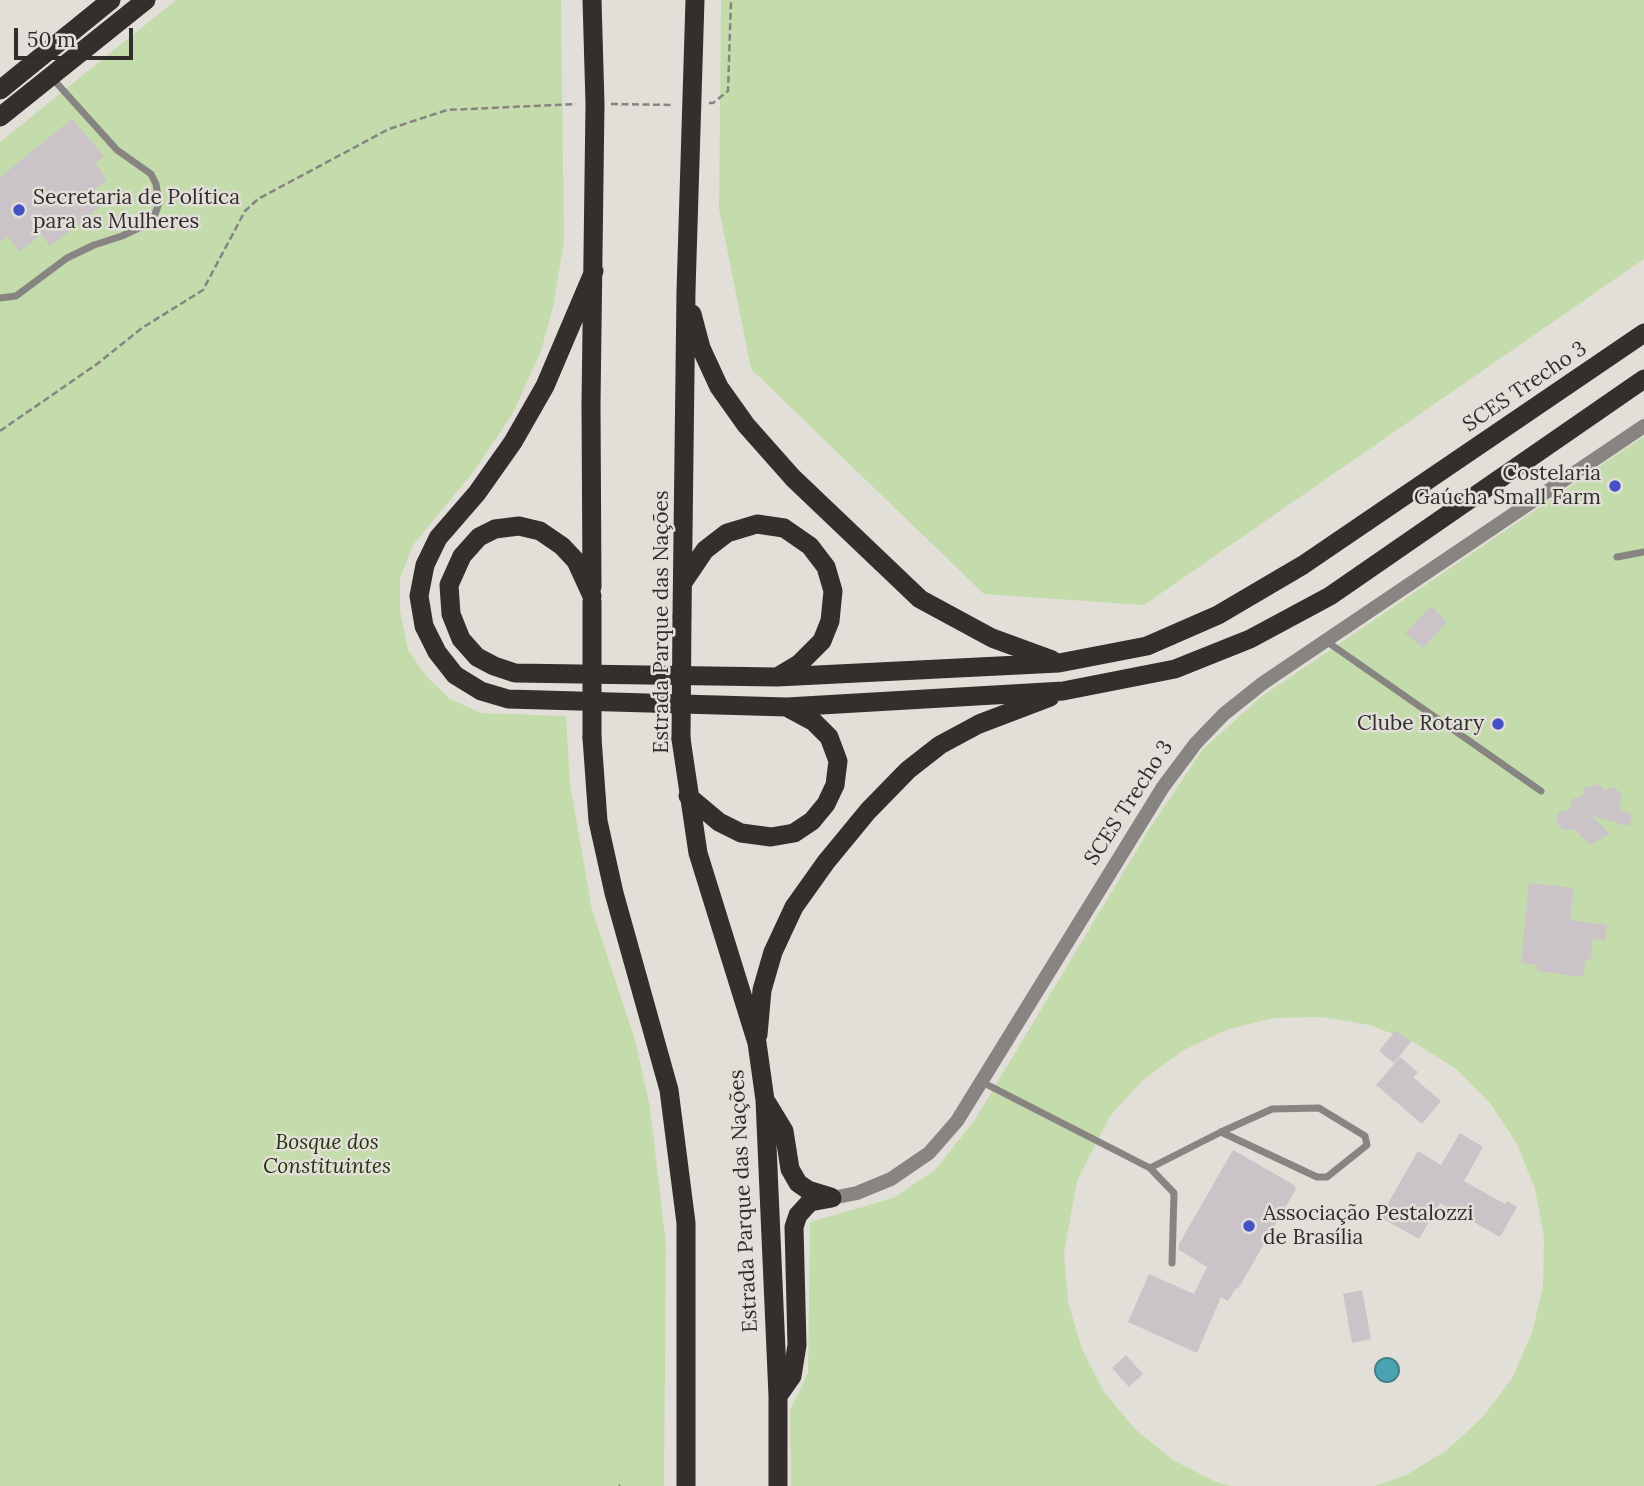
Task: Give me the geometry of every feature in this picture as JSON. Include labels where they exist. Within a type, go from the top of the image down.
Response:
[{"type":"highway","points":[[0,90],[111,0]]},
{"type":"highway","points":[[592,0],[595,104],[591,404],[592,738],[598,821],[608,869],[670,1090],[686,1223],[686,1486]]},
{"type":"highway","name":"Estrada Parque das Nações","points":[[695,0],[686,290],[681,738],[698,853],[757,1043],[765,1100],[778,1396],[779,1486]]},
{"type":"highway","points":[[0,117],[140,2]]},
{"type":"highway","points":[[594,271],[545,386],[519,431],[477,493],[438,538],[425,565],[419,596],[424,626],[437,652],[455,675],[481,691],[508,699],[787,707],[1063,691],[1175,669],[1250,639],[1330,596],[1644,379]]},
{"type":"highway","points":[[686,290],[701,348],[719,387],[746,425],[793,478],[920,599],[992,638],[1059,663]]},
{"type":"highway","name":"SCES Trecho 3","points":[[592,599],[576,561],[562,546],[540,531],[519,526],[495,529],[479,537],[461,556],[449,585],[451,614],[461,639],[477,657],[516,673],[777,677],[1059,663],[1147,646],[1218,615],[1303,565],[1644,333]]},
{"type":"highway","points":[[684,581],[705,550],[727,533],[757,524],[784,528],[810,546],[826,567],[832,591],[830,621],[822,641],[799,664],[777,677]]},
{"type":"highway","points":[[757,1043],[762,990],[773,952],[794,907],[826,862],[868,811],[908,770],[940,745],[979,724],[1063,691]]},
{"type":"highway","points":[[688,796],[719,822],[741,833],[771,837],[783,835],[794,833],[812,821],[826,804],[835,785],[838,761],[829,737],[814,722],[787,707]]},
{"type":"highway","points":[[765,1100],[785,1131],[790,1169],[798,1183],[808,1190],[832,1198]]},
{"type":"highway","points":[[778,1396],[792,1376],[797,1345],[794,1227],[798,1215],[810,1202],[832,1198]]},
{"type":"street","name":"SCES Trecho 3","points":[[832,1198],[857,1193],[891,1178],[929,1153],[957,1121],[1163,787],[1196,743],[1224,714],[1263,683],[1644,426]]},
{"type":"lane","points":[[0,298],[16,296],[67,258],[147,224],[159,203],[156,184],[151,174],[117,150],[51,76]]},
{"type":"lane","points":[[1617,556],[1644,552]]},
{"type":"lane","points":[[1326,641],[1541,791]]},
{"type":"lane","points":[[982,1082],[1150,1168],[1174,1193],[1172,1263]]},
{"type":"lane","points":[[1150,1168],[1221,1132],[1272,1109],[1319,1108],[1365,1136],[1367,1145],[1327,1177],[1317,1177],[1221,1132]]},
{"type":"path","points":[[0,431],[97,364],[142,328],[203,290],[222,258],[240,218],[258,200],[390,129],[447,110],[595,104],[713,103],[728,91],[731,0]]},
{"type":"green space","name":"Bosque dos Constituintes","points":[[176,0],[561,0],[564,241],[553,307],[541,351],[513,413],[474,471],[413,545],[400,578],[400,610],[408,650],[426,676],[450,699],[481,713],[566,716],[570,783],[592,910],[635,1040],[650,1107],[666,1245],[664,1486],[0,1486],[0,142]]},
{"type":"green space","points":[[721,0],[1644,0],[1644,259],[1144,605],[984,594],[751,369],[719,209]]},
{"type":"green space","points":[[1644,436],[1644,1486],[1375,1486],[1406,1475],[1447,1450],[1483,1417],[1512,1378],[1532,1333],[1543,1286],[1544,1237],[1535,1189],[1517,1144],[1490,1103],[1456,1069],[1415,1043],[1370,1025],[1322,1017],[1273,1018],[1226,1030],[1182,1051],[1143,1080],[1110,1116],[1077,1181],[1064,1253],[1068,1302],[1082,1349],[1104,1392],[1135,1429],[1173,1460],[1216,1482],[1231,1486],[791,1486],[790,1411],[808,1373],[810,1222],[893,1198],[935,1170],[974,1121],[1150,828],[1203,749],[1261,697]]},
{"type":"water","points":[[1387,1358],[1395,1362],[1399,1370],[1395,1378],[1387,1382],[1379,1378],[1375,1370],[1379,1362]]},
{"type":"building","name":"Secretaria de Política para as Mulheres","points":[[72,119],[104,156],[96,163],[107,180],[95,189],[106,202],[50,246],[41,234],[20,252],[7,236],[0,242],[0,177]]},
{"type":"building","points":[[1431,606],[1447,622],[1423,648],[1405,633]]},
{"type":"building","points":[[1598,784],[1604,790],[1614,787],[1622,795],[1619,810],[1632,814],[1629,826],[1592,816],[1610,834],[1590,845],[1574,829],[1565,831],[1556,823],[1559,812],[1570,809],[1573,797],[1575,799],[1582,796],[1584,788]]},
{"type":"building","points":[[1529,883],[1574,888],[1570,920],[1607,925],[1605,940],[1593,939],[1591,960],[1586,959],[1583,977],[1537,971],[1537,965],[1521,963]]},
{"type":"building","points":[[1396,1030],[1411,1042],[1394,1063],[1379,1051]]},
{"type":"building","points":[[1400,1057],[1418,1072],[1413,1077],[1441,1101],[1422,1124],[1376,1085]]},
{"type":"building","points":[[1460,1133],[1483,1147],[1464,1181],[1505,1204],[1507,1201],[1517,1207],[1500,1237],[1440,1203],[1419,1239],[1380,1217],[1418,1151],[1441,1165]]},
{"type":"building","name":"Associação Pestalozzi de Brasília","points":[[1233,1150],[1294,1185],[1296,1189],[1238,1289],[1236,1288],[1228,1301],[1221,1297],[1197,1353],[1128,1322],[1149,1274],[1194,1294],[1207,1267],[1179,1250],[1179,1244]]},
{"type":"building","points":[[1362,1290],[1371,1339],[1352,1343],[1343,1294]]},
{"type":"building","points":[[1126,1355],[1143,1374],[1129,1387],[1112,1368]]},
{"type":"place","name":"Secretaria de Política para as Mulheres","points":[[19,210]]},
{"type":"place","name":"Costelaria Gaúcha Small Farm","points":[[1615,486]]},
{"type":"place","name":"Clube Rotary","points":[[1498,724]]},
{"type":"place","name":"Associação Pestalozzi de Brasília","points":[[1249,1226]]}]
